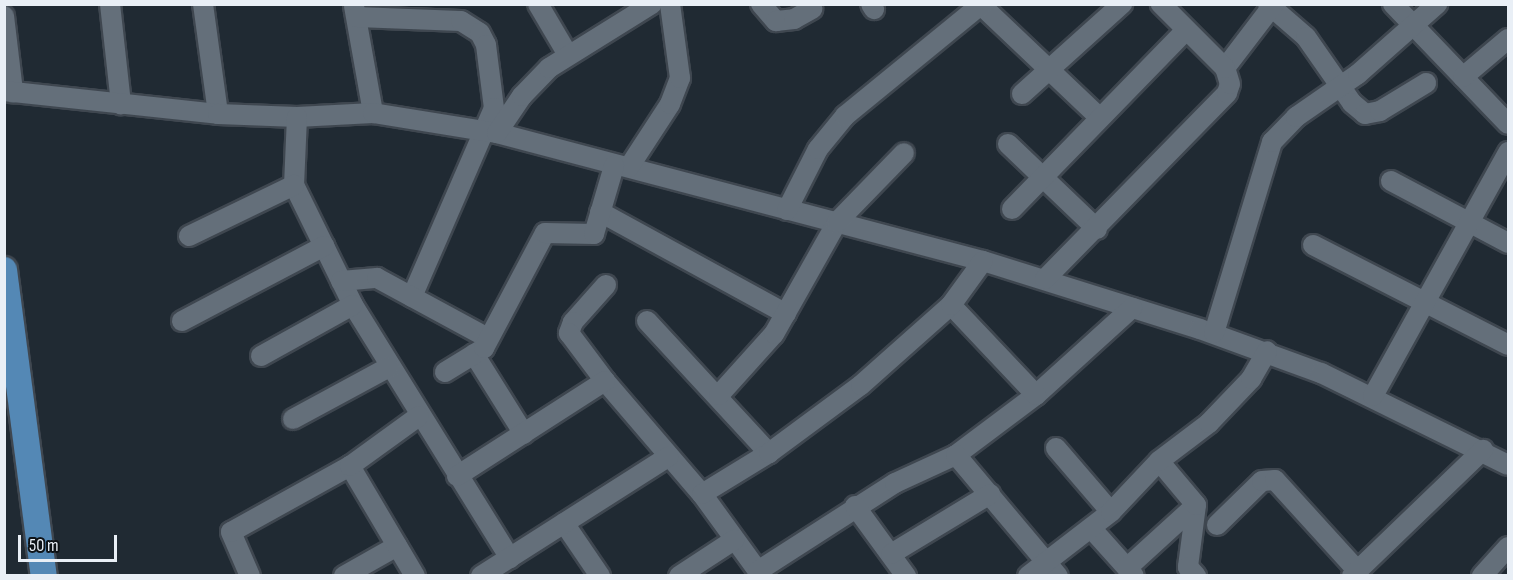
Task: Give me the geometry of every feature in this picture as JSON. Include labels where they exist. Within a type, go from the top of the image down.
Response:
[{"type":"main road","points":[[4,270],[44,576]]},
{"type":"main road","points":[[4,401],[27,576]]},
{"type":"street","points":[[110,4],[121,104]]},
{"type":"street","points":[[203,4],[218,114]]},
{"type":"street","points":[[538,4],[568,55]]},
{"type":"street","points":[[490,132],[536,81],[568,55],[652,4]]},
{"type":"street","points":[[445,372],[484,348],[545,233],[594,234],[600,212],[621,167],[670,104],[680,78],[670,4]]},
{"type":"street","points":[[761,4],[776,21],[786,22],[812,9]]},
{"type":"street","points":[[1022,94],[1122,4]]},
{"type":"street","points":[[1393,4],[1509,124]]},
{"type":"street","points":[[1214,333],[1272,142],[1296,117],[1416,27],[1437,4]]},
{"type":"street","points":[[787,210],[818,149],[845,116],[981,5],[1023,47],[1050,68],[1099,117]]},
{"type":"street","points":[[1225,68],[1271,5],[1306,37],[1358,111],[1373,115],[1426,83]]},
{"type":"street","points":[[372,113],[355,10],[461,21],[472,25],[486,45],[495,99],[490,132],[412,297]]},
{"type":"street","points":[[1012,209],[1099,117],[1175,14],[1225,68],[1230,84],[1223,100],[1045,279]]},
{"type":"street","points":[[4,16],[9,92],[218,114],[297,117],[372,113],[490,132],[983,261],[1214,333],[1268,351],[1373,396],[1509,465]]},
{"type":"street","points":[[1463,77],[1509,39]]},
{"type":"street","points":[[297,117],[294,185],[353,305],[419,416],[510,558]]},
{"type":"street","points":[[1008,144],[1097,229]]},
{"type":"street","points":[[1373,396],[1509,152]]},
{"type":"street","points":[[719,395],[786,314],[837,222],[904,153]]},
{"type":"street","points":[[1391,181],[1509,243]]},
{"type":"street","points":[[189,236],[294,185]]},
{"type":"street","points":[[600,212],[786,314]]},
{"type":"street","points":[[1313,245],[1509,345]]},
{"type":"street","points":[[182,321],[324,246]]},
{"type":"street","points":[[702,494],[769,453],[861,385],[951,305],[983,261]]},
{"type":"street","points":[[341,281],[377,278],[488,338]]},
{"type":"street","points":[[606,285],[573,322],[569,333],[605,381],[702,494],[758,571],[855,506],[956,455],[1036,395],[1132,308]]},
{"type":"street","points":[[261,357],[353,305]]},
{"type":"street","points":[[951,305],[1036,395]]},
{"type":"street","points":[[647,321],[719,395],[769,453]]},
{"type":"street","points":[[1028,576],[1053,568],[1159,461],[1234,398],[1251,379],[1268,351]]},
{"type":"street","points":[[474,354],[524,434]]},
{"type":"street","points":[[293,419],[389,367]]},
{"type":"street","points":[[457,476],[605,381]]},
{"type":"street","points":[[250,576],[231,532],[350,466],[419,416]]},
{"type":"street","points":[[1056,448],[1111,512]]},
{"type":"street","points":[[1217,525],[1262,481],[1275,480],[1354,573],[1483,450]]},
{"type":"street","points":[[956,455],[1053,568]]},
{"type":"street","points":[[481,576],[668,457]]},
{"type":"street","points":[[1159,461],[1196,504],[1188,567],[1196,576]]},
{"type":"street","points":[[350,466],[415,576]]},
{"type":"street","points":[[855,506],[896,568],[990,494]]},
{"type":"street","points":[[1091,528],[1131,572],[1196,504]]},
{"type":"street","points":[[564,523],[600,576]]},
{"type":"street","points":[[692,572],[734,540]]},
{"type":"street","points":[[344,576],[397,546]]},
{"type":"street","points":[[1482,576],[1509,547]]}]
